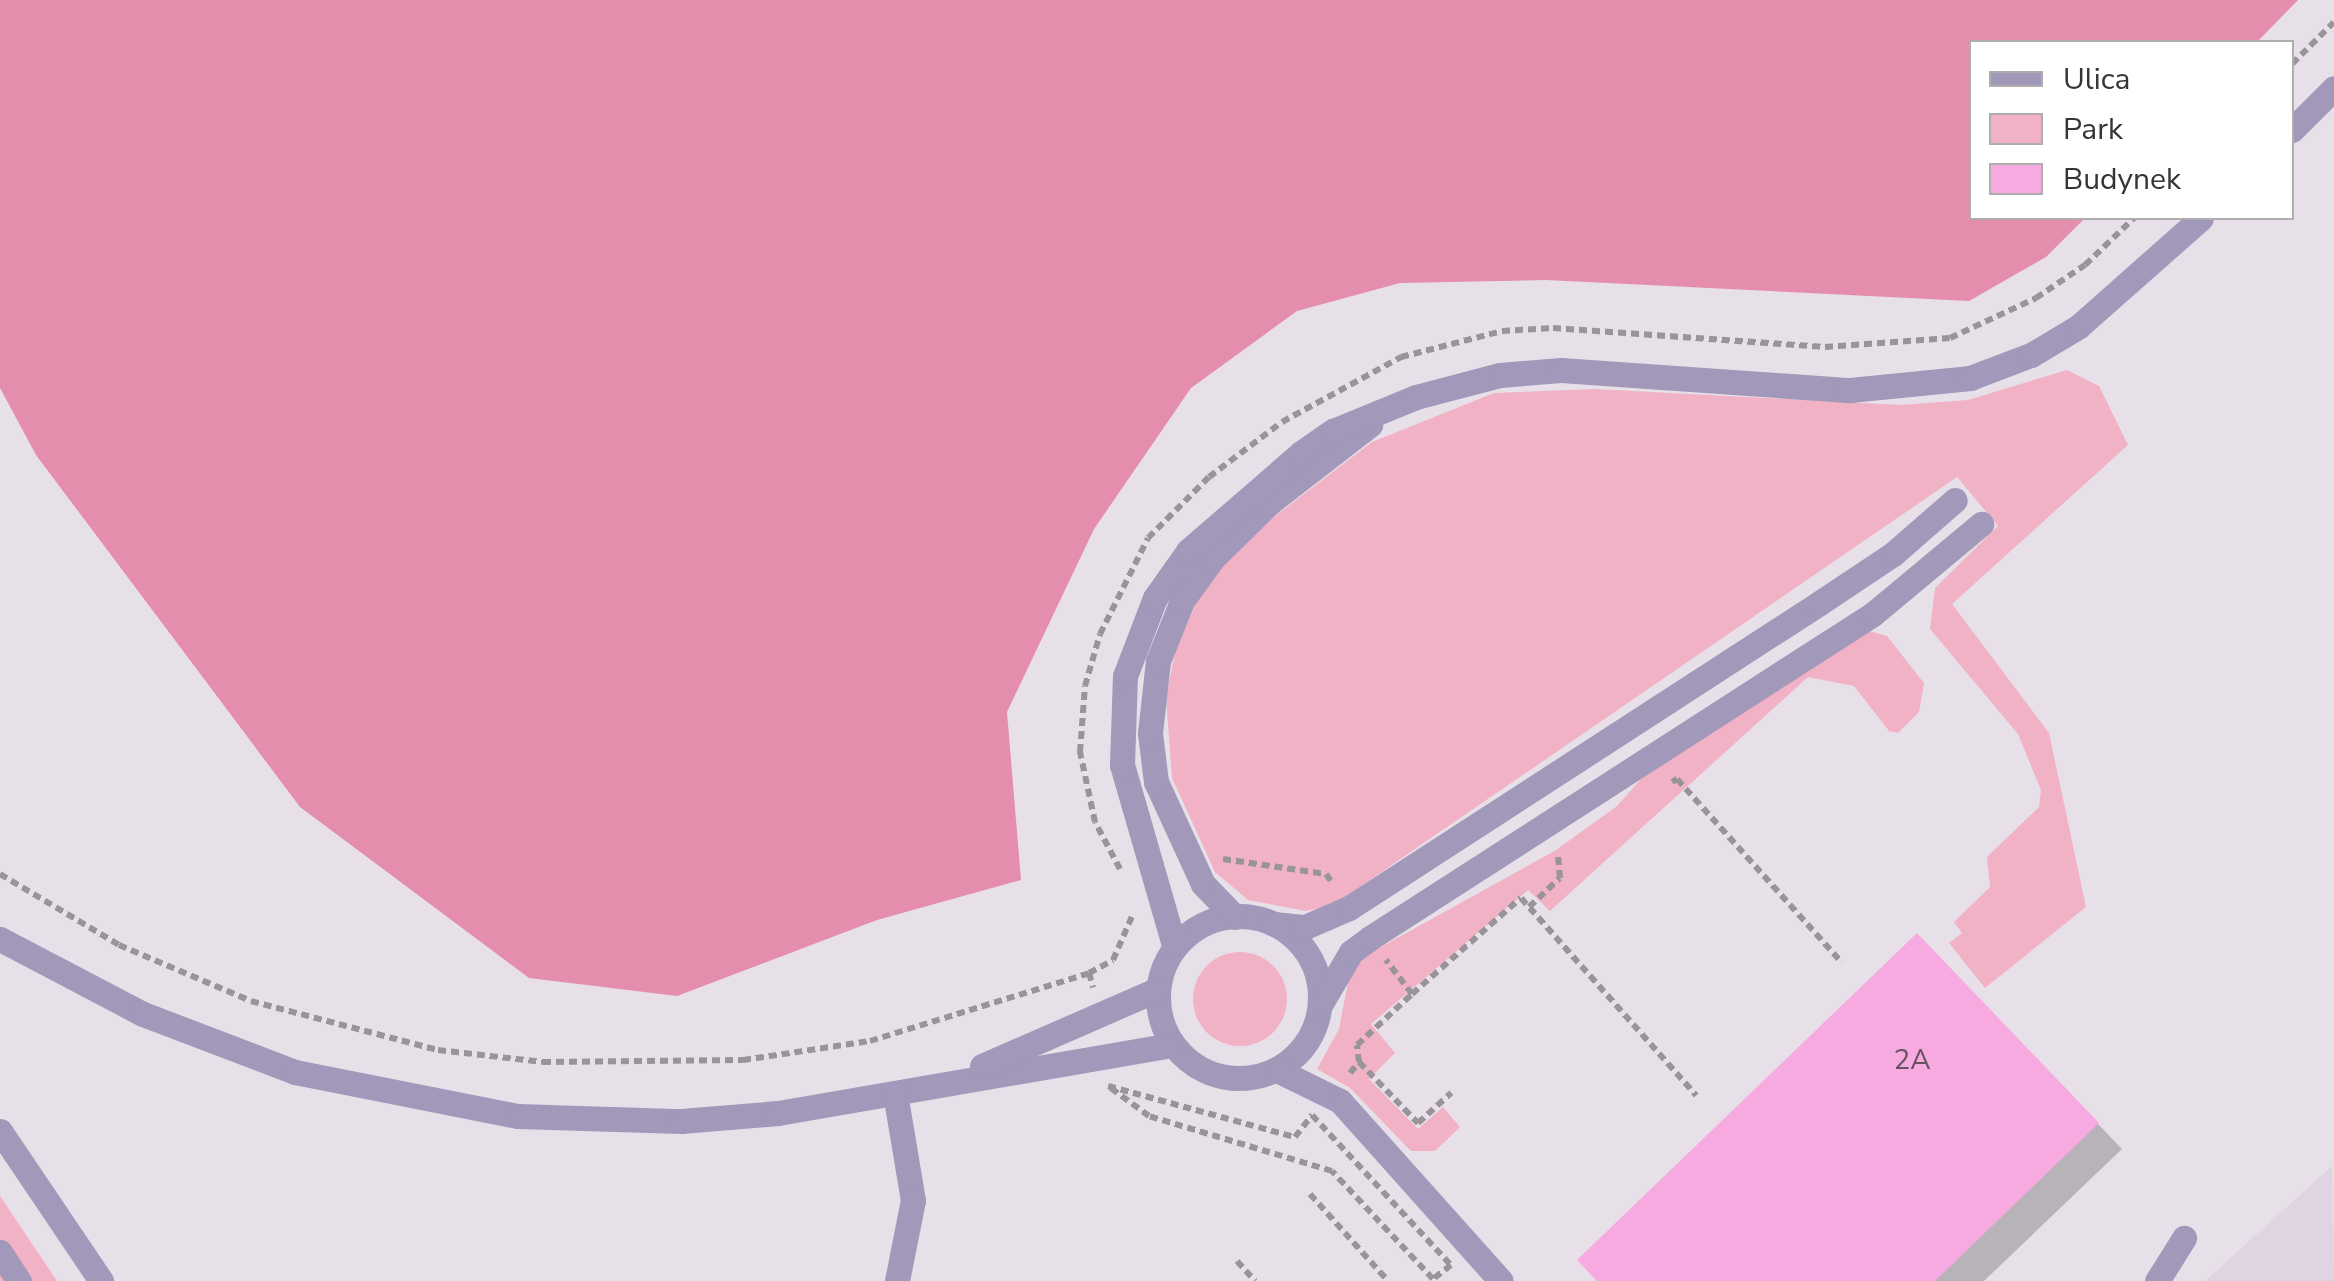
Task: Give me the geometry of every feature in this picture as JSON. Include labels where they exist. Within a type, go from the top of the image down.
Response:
[{"type":"street","points":[[2294,128],[2334,88]]},
{"type":"street","points":[[1174,946],[1122,765],[1121,699],[1138,634],[1168,577],[1210,527],[1333,430],[1472,380],[1561,370],[1850,390],[1970,378],[2032,355],[2078,327],[2198,220]]},
{"type":"street","points":[[1235,917],[1202,884],[1156,782],[1150,733],[1158,661],[1182,602],[1213,558],[1268,503],[1394,407]]},
{"type":"street","points":[[1955,500],[1818,604],[1349,908],[1304,927],[1235,917],[1197,927],[1174,946],[1158,989],[1172,1044],[1211,1074],[1235,1079],[1276,1070],[1301,1050],[1320,1006],[1351,952],[1873,614],[1981,524]]},
{"type":"street","points":[[1818,604],[1873,614]]},
{"type":"street","points":[[1274,924],[1310,958],[1320,1006]]},
{"type":"street","points":[[0,939],[203,1040],[310,1076],[454,1108],[681,1120],[895,1093],[1172,1044]]},
{"type":"street","points":[[945,1082],[1158,989]]},
{"type":"street","points":[[1276,1070],[1340,1102],[1501,1281]]},
{"type":"street","points":[[895,1093],[913,1200],[897,1281]]},
{"type":"street","points":[[0,1131],[101,1281]]},
{"type":"street","points":[[2157,1281],[2184,1238]]},
{"type":"street","points":[[0,1252],[20,1281]]},
{"type":"path","points":[[2294,62],[2334,22]]},
{"type":"path","points":[[1129,877],[1115,865],[1083,785],[1081,720],[1100,634],[1122,580],[1160,524],[1282,422],[1401,357],[1502,331],[1553,328],[1825,347],[1950,338],[2036,298],[2086,265],[2132,220]]},
{"type":"path","points":[[1693,800],[1842,964]]},
{"type":"path","points":[[1529,907],[1560,878],[1558,856]]},
{"type":"path","points":[[0,874],[119,945],[252,1001],[438,1050],[611,1066],[743,1060],[870,1041],[1089,973],[1102,1015]]},
{"type":"path","points":[[1412,994],[1521,898],[1696,1095]]},
{"type":"path","points":[[1108,1086],[1111,1052]]},
{"type":"path","points":[[1359,1062],[1418,1124],[1451,1092]]},
{"type":"path","points":[[1108,1086],[1295,1138],[1312,1115],[1451,1264],[1433,1279],[1332,1172],[1149,1116],[1108,1086]]},
{"type":"path","points":[[1310,1194],[1388,1281]]},
{"type":"path","points":[[1237,1260],[1255,1281]]},
{"type":"shaded area","points":[[0,0],[2298,0],[2259,40],[1969,40],[1969,220],[2083,220],[2046,257],[1969,301],[1546,280],[1400,283],[1297,311],[1191,388],[1094,529],[1007,712],[1021,880],[877,920],[677,996],[529,978],[300,807],[36,455],[0,388]]},
{"type":"shaded area","points":[[2332,1166],[2334,1281],[2205,1281]]},
{"type":"green space","points":[[2067,370],[2099,386],[2128,445],[1952,604],[2049,733],[2086,907],[1985,988],[1949,943],[1962,933],[1954,922],[1990,887],[1987,857],[2039,807],[2041,790],[2018,734],[1930,629],[1935,588],[1998,526],[1957,477],[1332,906],[1306,911],[1248,900],[1215,872],[1172,778],[1166,697],[1176,648],[1199,597],[1241,542],[1372,442],[1494,393],[1594,389],[1900,405],[1968,400]]},
{"type":"green space","points":[[1866,630],[1887,636],[1924,683],[1919,712],[1898,733],[1889,731],[1854,686],[1808,677],[1550,911],[1528,890],[1371,1024],[1395,1053],[1369,1079],[1418,1129],[1443,1107],[1460,1127],[1435,1151],[1411,1151],[1350,1088],[1317,1069],[1339,1029],[1350,972],[1363,957],[1556,850],[1617,806],[1641,779]]},
{"type":"green space","points":[[1240,952],[1258,956],[1273,966],[1283,981],[1287,999],[1283,1017],[1273,1032],[1258,1042],[1240,1046],[1222,1042],[1207,1032],[1197,1017],[1193,999],[1197,981],[1207,966],[1222,956]]},
{"type":"green space","points":[[0,1196],[57,1281],[0,1281]]},
{"type":"building","points":[[1917,933],[2099,1123],[1935,1281],[1597,1281],[1577,1260]]}]
